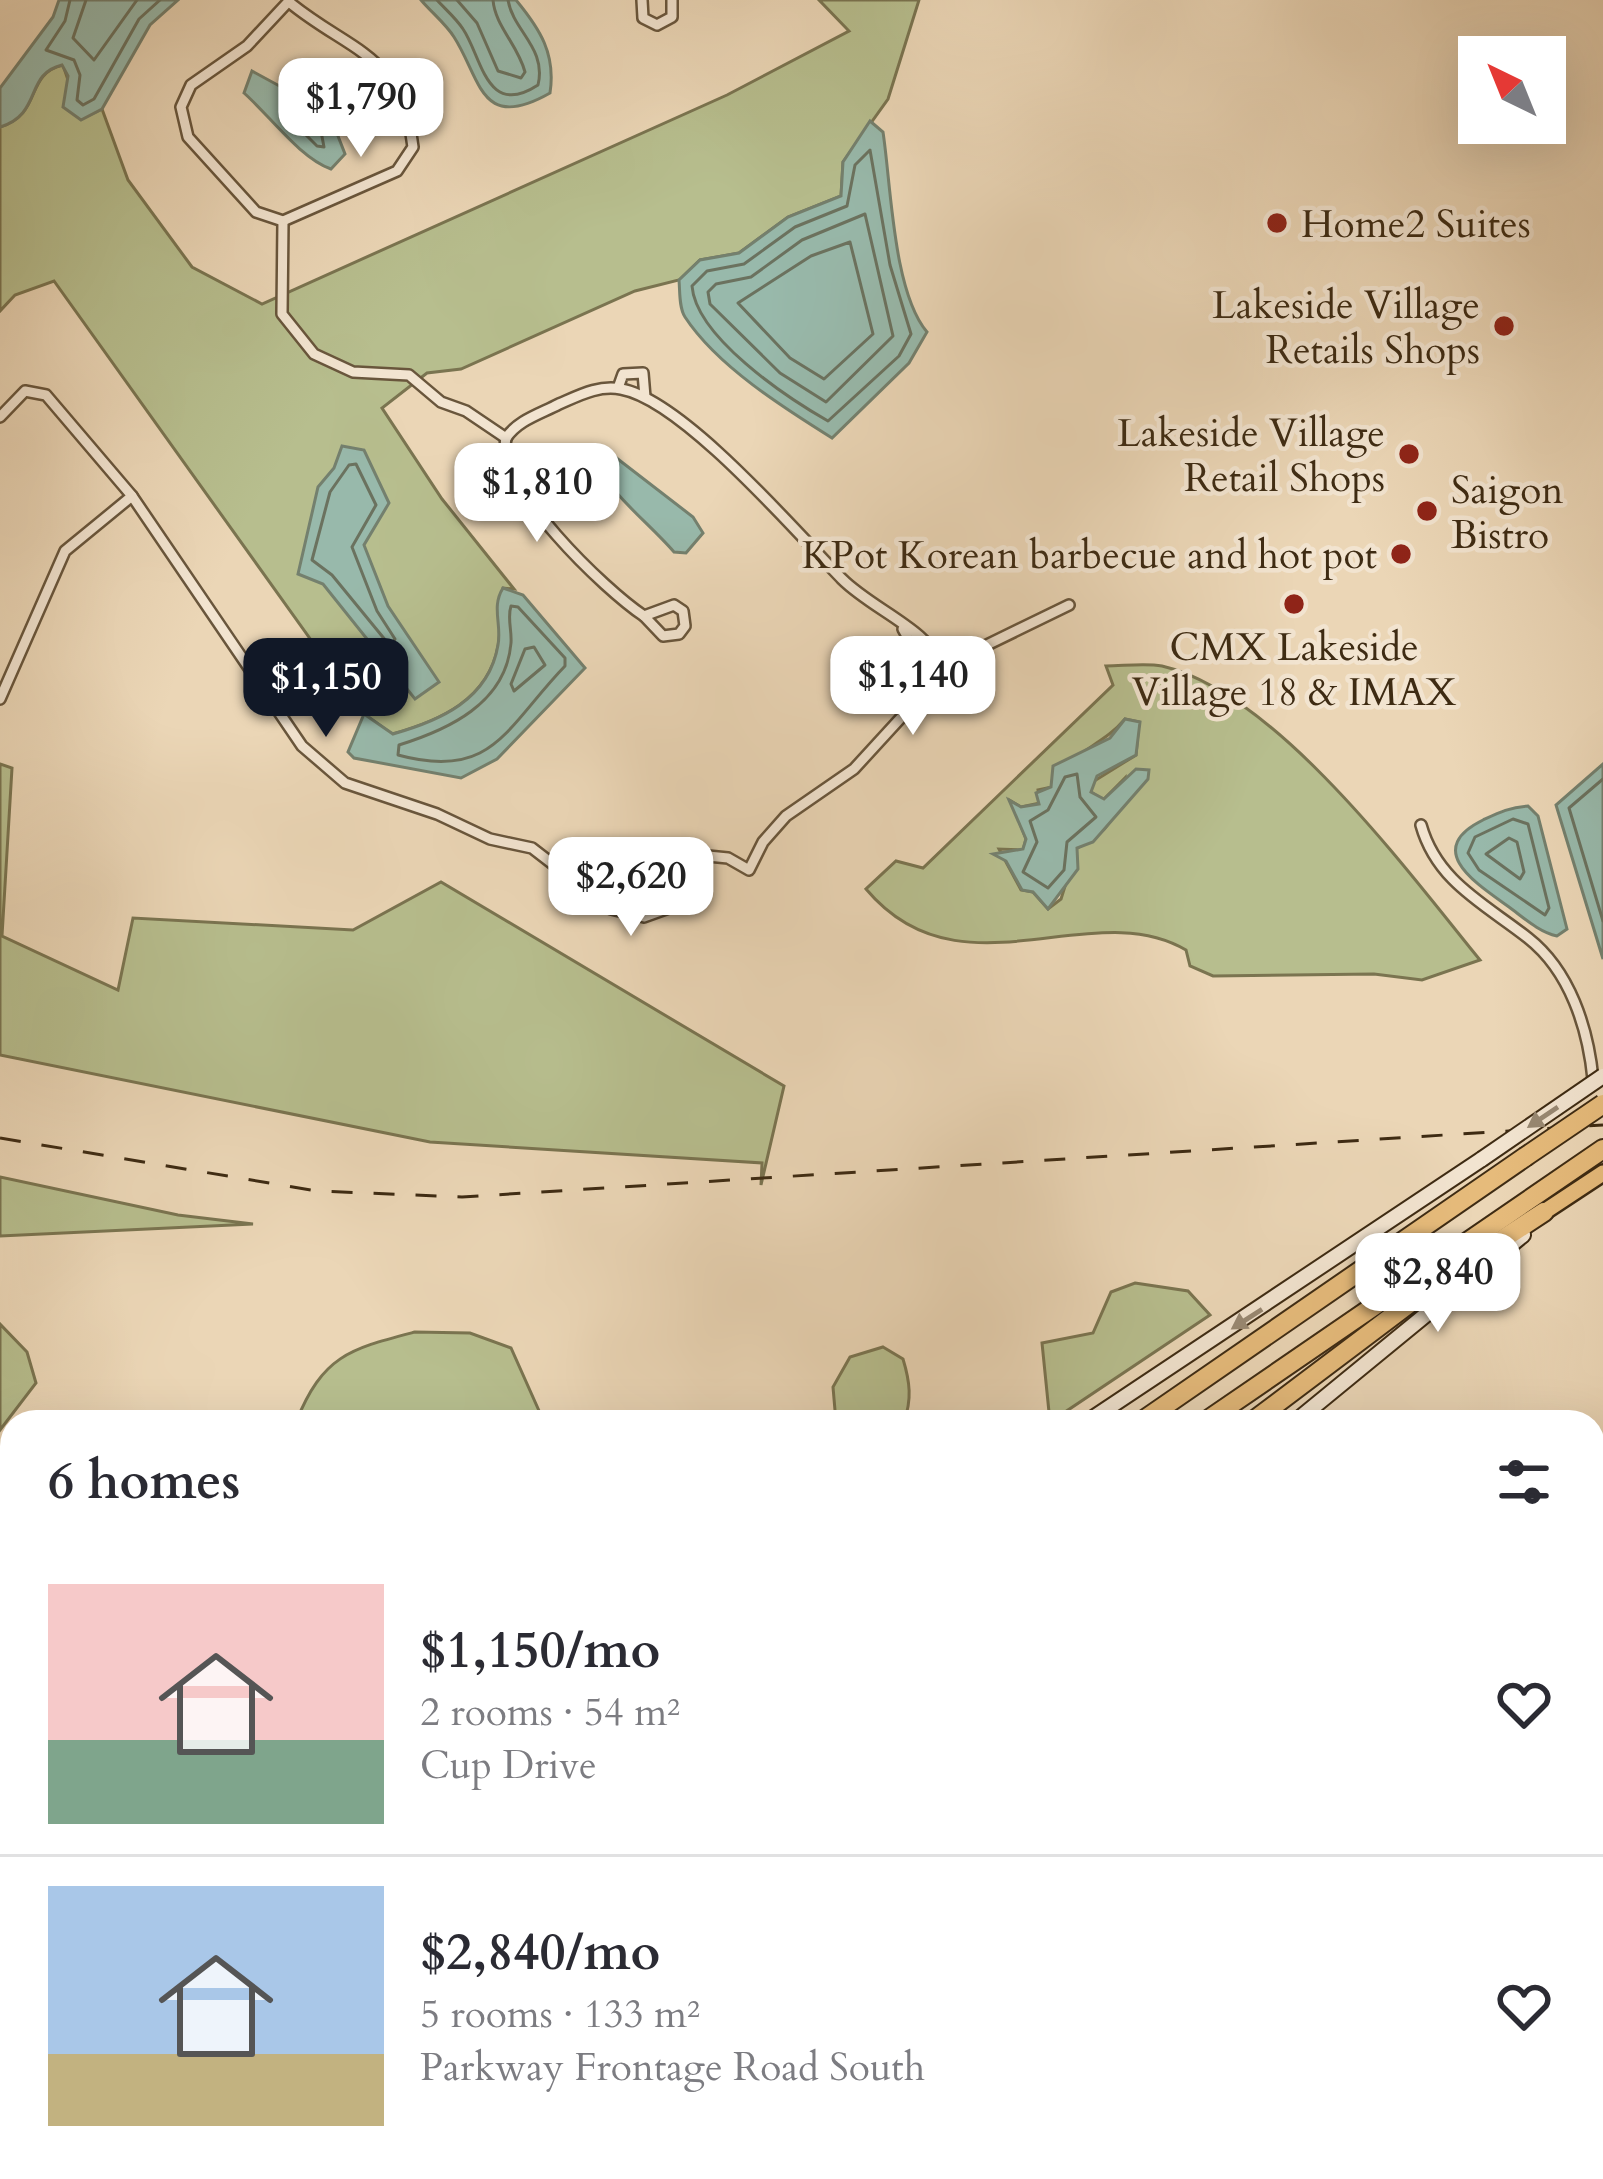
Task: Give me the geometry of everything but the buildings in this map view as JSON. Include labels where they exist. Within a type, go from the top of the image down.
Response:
[{"type":"highway","points":[[1158,1410],[1603,1104]]},
{"type":"highway","points":[[1223,1410],[1601,1151]]},
{"type":"highway","points":[[1268,1410],[1439,1281],[1544,1212]]},
{"type":"main road","points":[[1105,1410],[1603,1077]]},
{"type":"main road","points":[[1309,1410],[1531,1229],[1544,1212],[1603,1172]]},
{"type":"street","points":[[642,0],[643,18],[657,25],[672,17],[672,0]]},
{"type":"street","points":[[290,1],[368,51],[388,73],[413,147],[397,171],[283,220],[256,212],[188,137],[181,107],[191,85],[247,46],[290,1]]},
{"type":"street","points":[[283,220],[282,314],[314,354],[353,372],[409,375],[441,402],[466,411],[506,438]]},
{"type":"street","points":[[617,388],[622,374],[643,373],[645,398]]},
{"type":"street","points":[[644,616],[674,605],[682,610],[685,626],[674,637],[663,636],[542,516],[507,463],[506,438],[518,424],[584,392],[617,388],[645,398],[746,476],[765,502],[847,584],[926,642],[945,669]]},
{"type":"street","points":[[0,417],[25,391],[46,395],[132,496],[302,746],[330,774],[490,839],[532,848],[611,909],[649,916],[669,908],[708,856],[728,858],[749,870],[763,842],[786,817],[854,770],[945,669],[968,652],[1069,605]]},
{"type":"street","points":[[0,699],[65,551],[132,496]]},
{"type":"street","points":[[1421,825],[1430,852],[1458,886],[1546,955],[1583,1024],[1593,1079],[1603,1077]]},
{"type":"street","points":[[589,888],[618,901],[645,903],[682,886]]},
{"type":"street","points":[[645,903],[649,916]]},
{"type":"green space","points":[[819,0],[919,0],[888,99],[843,162],[841,196],[788,217],[739,253],[700,260],[679,280],[635,291],[461,369],[427,373],[382,408],[442,499],[514,589],[503,588],[498,646],[484,681],[459,705],[427,722],[392,734],[364,714],[54,281],[15,295],[0,311],[0,127],[22,113],[43,77],[63,65],[81,119],[102,109],[128,180],[192,267],[262,304],[727,95],[849,31]]},
{"type":"green space","points":[[1106,666],[1162,666],[1205,682],[1250,711],[1337,790],[1480,960],[1422,980],[1374,974],[1213,976],[1190,966],[1186,950],[1149,936],[1109,933],[984,943],[942,938],[903,921],[866,889],[896,861],[923,868],[1113,685]],"holes":[[[1125,719],[1139,722],[1136,755],[1091,783],[1091,792],[1103,800],[1125,778],[1117,810],[1097,836],[1077,848],[1061,899],[1048,909],[1033,892],[1021,890],[999,849],[1023,850],[1026,839],[1011,801],[1021,807],[1040,803],[1038,790],[1052,787],[1076,757]]]},
{"type":"green space","points":[[0,764],[12,768],[2,936],[118,990],[133,918],[353,930],[441,882],[784,1086],[761,1185],[762,1163],[430,1142],[0,1055]]},
{"type":"green space","points":[[0,1177],[178,1215],[253,1224],[0,1236]]},
{"type":"green space","points":[[1135,1283],[1188,1291],[1210,1315],[1068,1410],[1049,1410],[1042,1343],[1093,1333],[1111,1292]]},
{"type":"green space","points":[[0,1324],[27,1352],[36,1383],[15,1410],[0,1410]]},
{"type":"green space","points":[[415,1332],[470,1333],[511,1348],[539,1410],[301,1410],[328,1369],[373,1344]]},
{"type":"green space","points":[[883,1347],[903,1359],[909,1383],[906,1410],[835,1410],[833,1387],[850,1357]]},
{"type":"water","points":[[59,0],[178,0],[150,25],[102,109],[81,120],[63,107],[68,76],[62,65],[42,77],[22,113],[0,127],[0,88],[53,17]]},
{"type":"water","points":[[421,0],[516,0],[544,43],[551,66],[550,93],[527,104],[496,104],[478,84],[451,32]]},
{"type":"water","points":[[252,71],[329,113],[345,154],[331,169],[297,146],[244,93]]},
{"type":"water","points":[[870,121],[883,132],[900,265],[927,332],[909,363],[832,438],[752,385],[715,352],[683,313],[679,280],[700,260],[739,253],[788,217],[841,196],[843,162]]},
{"type":"water","points":[[342,446],[364,450],[389,503],[364,545],[388,606],[439,682],[415,699],[323,584],[298,574],[318,487],[334,468]]},
{"type":"water","points":[[610,453],[693,517],[703,533],[686,553],[674,552],[610,485],[595,461]]},
{"type":"water","points":[[503,588],[523,595],[585,668],[497,759],[461,778],[354,758],[348,752],[364,714],[393,734],[444,715],[473,694],[493,664]]},
{"type":"water","points":[[1125,719],[1140,722],[1136,755],[1097,776],[1091,792],[1104,799],[1136,769],[1149,770],[1148,779],[1093,842],[1077,848],[1078,869],[1048,909],[1033,892],[1022,890],[1006,861],[993,854],[1023,849],[1026,839],[1009,800],[1021,807],[1039,804],[1036,793],[1051,787],[1053,766],[1110,738]]},
{"type":"water","points":[[1603,764],[1603,959],[1556,805]]},
{"type":"water","points":[[1528,806],[1538,816],[1567,929],[1557,936],[1483,888],[1456,855],[1465,831],[1499,813]]},
{"type":"railway","points":[[0,1138],[317,1191],[462,1197],[1603,1125]]},
{"type":"place","name":"Home2 Suites","points":[[1277,223]]},
{"type":"place","name":"Lakeside Village Retails Shops","points":[[1504,326]]},
{"type":"place","name":"Lakeside Village Retail Shops","points":[[1409,454]]},
{"type":"place","name":"Saigon Bistro","points":[[1427,511]]},
{"type":"place","name":"KPot Korean barbecue and hot pot","points":[[1401,554]]},
{"type":"place","name":"CMX Lakeside Village 18 & IMAX","points":[[1294,604]]}]
